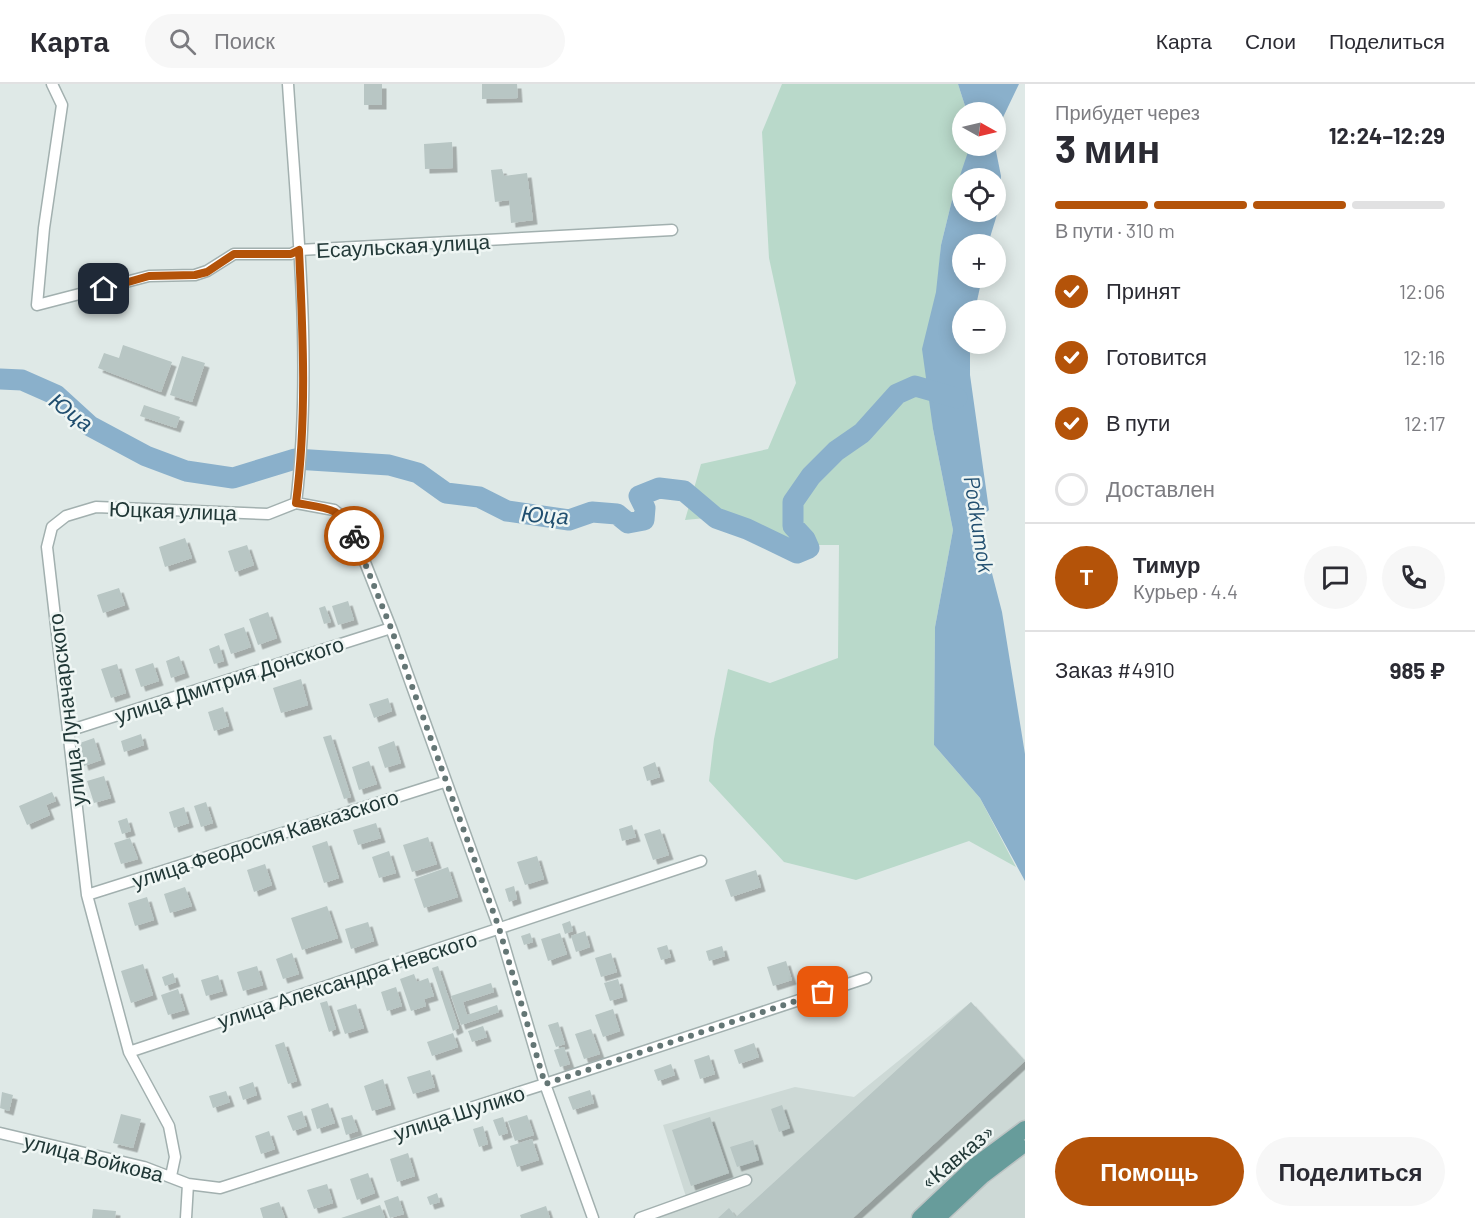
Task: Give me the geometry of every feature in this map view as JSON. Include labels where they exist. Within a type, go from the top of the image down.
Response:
[{"type":"main road","name":"«Кавказ»","points":[[920,1218],[975,1166],[1025,1129]]},
{"type":"main road","name":"«Кавказ»","points":[[937,1218],[983,1175],[1025,1143]]},
{"type":"street","name":"Есаульская улица","points":[[52,84],[62,105],[44,228],[37,305],[149,276],[195,275],[207,272],[234,254],[291,254],[299,250],[672,230]]},
{"type":"street","points":[[288,84],[304,369],[302,459],[296,503],[334,510],[349,522],[391,628],[444,782],[499,928],[545,1084],[593,1218]]},
{"type":"street","name":"Юцкая улица","points":[[52,526],[66,516],[96,507],[268,514],[296,503]]},
{"type":"street","name":"улица Луначарского","points":[[52,526],[47,547],[87,895],[129,1052],[169,1126],[175,1157],[171,1176]]},
{"type":"street","name":"улица Дмитрия Донского","points":[[68,731],[391,628]]},
{"type":"street","name":"улица Феодосия Кавказского","points":[[87,895],[444,782]]},
{"type":"street","name":"улица Александра Невского","points":[[129,1052],[701,861]]},
{"type":"street","name":"улица Шулико","points":[[188,1184],[220,1188],[866,978]]},
{"type":"street","name":"улица Войкова","points":[[0,1133],[144,1167],[188,1184]]},
{"type":"street","points":[[640,1218],[747,1180]]},
{"type":"street","points":[[186,1218],[188,1184]]},
{"type":"shaded area","points":[[971,1002],[1025,1062],[1025,1218],[655,1218],[689,1206],[663,1125],[795,1087],[854,1097]]},
{"type":"green space","points":[[782,84],[958,84],[964,102],[952,102],[952,156],[967,156],[963,168],[952,168],[952,200],[941,245],[930,390],[933,429],[953,530],[935,627],[934,745],[980,798],[1016,867],[969,841],[856,880],[784,862],[709,781],[714,739],[728,669],[770,683],[838,658],[839,545],[796,545],[777,539],[737,515],[685,520],[701,464],[768,449],[796,383],[769,258],[762,132]]},
{"type":"water","points":[[958,84],[1019,84],[1006,111],[1006,102],[964,102]]},
{"type":"water","points":[[967,156],[997,156],[999,168],[963,168]]},
{"type":"water","name":"Podkumok","points":[[952,200],[952,222],[995,222],[991,234],[952,234],[952,288],[980,288],[977,300],[952,300],[952,354],[970,354],[970,375],[989,510],[981,517],[987,554],[1002,612],[1025,754],[1025,881],[980,798],[934,745],[935,627],[953,530],[933,429],[922,349],[936,292],[941,245]]},
{"type":"building","points":[[364,84],[382,84],[382,105],[364,105]]},
{"type":"building","points":[[482,84],[517,84],[518,98],[482,99]]},
{"type":"building","points":[[452,142],[453,168],[425,169],[424,144]]},
{"type":"building","points":[[502,169],[504,176],[527,173],[533,220],[511,223],[509,200],[495,202],[491,170]]},
{"type":"building","points":[[123,345],[172,362],[161,392],[98,368],[104,353],[119,358]]},
{"type":"building","points":[[182,356],[205,363],[192,402],[170,395]]},
{"type":"building","points":[[144,405],[180,417],[176,428],[140,416]]},
{"type":"building","points":[[185,538],[192,558],[165,567],[159,547]]},
{"type":"building","points":[[247,545],[254,565],[235,572],[228,551]]},
{"type":"building","points":[[119,588],[125,605],[103,613],[97,595]]},
{"type":"building","points":[[348,601],[354,620],[338,625],[332,606]]},
{"type":"building","points":[[325,606],[331,622],[324,624],[319,608]]},
{"type":"building","points":[[268,612],[277,638],[258,645],[249,619]]},
{"type":"building","points":[[244,627],[251,647],[231,654],[224,634]]},
{"type":"building","points":[[219,645],[224,661],[214,664],[209,649]]},
{"type":"building","points":[[179,656],[185,673],[171,678],[166,661]]},
{"type":"building","points":[[153,663],[159,681],[141,687],[135,669]]},
{"type":"building","points":[[117,664],[126,693],[111,698],[101,669]]},
{"type":"building","points":[[301,679],[308,705],[281,713],[273,688]]},
{"type":"building","points":[[388,698],[392,711],[374,718],[369,704]]},
{"type":"building","points":[[223,707],[229,726],[214,731],[208,712]]},
{"type":"building","points":[[141,734],[144,745],[124,752],[121,741]]},
{"type":"building","points":[[331,735],[351,797],[344,799],[323,737]]},
{"type":"building","points":[[94,738],[101,760],[84,766],[77,744]]},
{"type":"building","points":[[394,741],[401,763],[385,768],[378,747]]},
{"type":"building","points":[[369,761],[377,784],[359,790],[352,767]]},
{"type":"building","points":[[655,762],[660,777],[647,781],[643,767]]},
{"type":"building","points":[[104,776],[111,798],[94,803],[87,781]]},
{"type":"building","points":[[52,792],[56,801],[46,805],[50,815],[27,825],[19,806]]},
{"type":"building","points":[[206,802],[213,823],[201,827],[194,806]]},
{"type":"building","points":[[184,807],[189,823],[174,828],[169,812]]},
{"type":"building","points":[[127,818],[131,831],[122,834],[118,821]]},
{"type":"building","points":[[376,823],[381,838],[358,845],[353,830]]},
{"type":"building","points":[[632,825],[636,837],[622,841],[619,829]]},
{"type":"building","points":[[660,829],[669,855],[653,860],[644,834]]},
{"type":"building","points":[[428,837],[437,864],[412,872],[403,845]]},
{"type":"building","points":[[130,838],[138,859],[121,864],[114,843]]},
{"type":"building","points":[[327,841],[339,878],[324,883],[312,846]]},
{"type":"building","points":[[389,851],[396,873],[379,878],[372,857]]},
{"type":"building","points":[[537,856],[544,879],[525,885],[517,862]]},
{"type":"building","points":[[265,864],[272,885],[254,892],[247,870]]},
{"type":"building","points":[[448,867],[458,897],[424,908],[414,879]]},
{"type":"building","points":[[756,870],[761,887],[731,897],[725,880]]},
{"type":"building","points":[[514,886],[517,899],[509,902],[505,889]]},
{"type":"building","points":[[185,887],[192,906],[170,913],[164,894]]},
{"type":"building","points":[[147,897],[154,920],[135,926],[128,903]]},
{"type":"building","points":[[327,906],[338,938],[302,950],[291,918]]},
{"type":"building","points":[[570,921],[573,931],[565,934],[562,924]]},
{"type":"building","points":[[368,922],[374,941],[351,949],[345,929]]},
{"type":"building","points":[[585,931],[590,947],[576,952],[571,936]]},
{"type":"building","points":[[530,933],[533,942],[524,945],[521,936]]},
{"type":"building","points":[[560,933],[567,954],[548,961],[541,939]]},
{"type":"building","points":[[667,945],[671,957],[661,960],[657,948]]},
{"type":"building","points":[[722,946],[725,956],[709,961],[706,951]]},
{"type":"building","points":[[292,953],[299,974],[283,979],[276,959]]},
{"type":"building","points":[[611,953],[617,972],[601,977],[595,958]]},
{"type":"building","points":[[786,961],[792,980],[773,986],[767,967]]},
{"type":"building","points":[[143,964],[153,995],[131,1003],[121,971]]},
{"type":"building","points":[[257,966],[263,985],[243,991],[237,972]]},
{"type":"building","points":[[438,966],[459,1028],[453,1031],[432,968]]},
{"type":"building","points":[[173,973],[176,982],[165,986],[162,977]]},
{"type":"building","points":[[414,974],[417,982],[428,978],[434,996],[424,999],[426,1006],[411,1011],[400,979]]},
{"type":"building","points":[[218,975],[223,991],[206,996],[201,980]]},
{"type":"building","points":[[618,979],[623,997],[610,1001],[604,983]]},
{"type":"building","points":[[491,983],[494,992],[463,1002],[467,1015],[497,1005],[499,1012],[461,1025],[451,996]]},
{"type":"building","points":[[396,987],[402,1006],[387,1011],[381,992]]},
{"type":"building","points":[[178,989],[185,1010],[168,1015],[161,995]]},
{"type":"building","points":[[327,1001],[336,1029],[329,1032],[320,1003]]},
{"type":"building","points":[[971,1002],[1025,1061],[853,1218],[718,1218],[729,1208],[736,1217]]},
{"type":"building","points":[[356,1004],[364,1028],[345,1034],[337,1010]]},
{"type":"building","points":[[613,1009],[620,1031],[603,1037],[595,1015]]},
{"type":"building","points":[[558,1022],[565,1044],[556,1047],[548,1025]]},
{"type":"building","points":[[483,1026],[487,1037],[472,1042],[468,1031]]},
{"type":"building","points":[[591,1029],[600,1054],[584,1059],[575,1034]]},
{"type":"building","points":[[453,1033],[458,1047],[432,1056],[427,1042]]},
{"type":"building","points":[[284,1042],[297,1081],[288,1084],[275,1045]]},
{"type":"building","points":[[754,1043],[759,1057],[739,1064],[734,1050]]},
{"type":"building","points":[[564,1047],[570,1064],[560,1067],[554,1050]]},
{"type":"building","points":[[709,1055],[715,1074],[700,1079],[694,1060]]},
{"type":"building","points":[[671,1064],[675,1075],[658,1081],[654,1070]]},
{"type":"building","points":[[430,1070],[435,1087],[413,1094],[407,1077]]},
{"type":"building","points":[[383,1079],[391,1105],[372,1111],[364,1086]]},
{"type":"building","points":[[253,1082],[257,1095],[243,1100],[239,1087]]},
{"type":"building","points":[[590,1090],[594,1103],[573,1110],[568,1097]]},
{"type":"building","points":[[226,1091],[230,1102],[213,1108],[209,1096]]},
{"type":"building","points":[[2,1092],[13,1095],[9,1111],[0,1108]]},
{"type":"building","points":[[328,1103],[335,1123],[317,1129],[311,1109]]},
{"type":"building","points":[[782,1105],[790,1128],[779,1132],[771,1109]]},
{"type":"building","points":[[302,1111],[307,1126],[293,1131],[287,1116]]},
{"type":"building","points":[[121,1114],[141,1119],[133,1148],[113,1143]]},
{"type":"building","points":[[352,1115],[358,1131],[346,1135],[341,1118]]},
{"type":"building","points":[[527,1115],[534,1135],[515,1141],[508,1121]]},
{"type":"building","points":[[503,1117],[508,1133],[499,1136],[493,1120]]},
{"type":"building","points":[[710,1117],[729,1173],[691,1186],[672,1130]]},
{"type":"building","points":[[483,1126],[488,1144],[479,1147],[473,1129]]},
{"type":"building","points":[[269,1131],[275,1149],[261,1154],[255,1136]]},
{"type":"building","points":[[532,1139],[539,1160],[517,1167],[510,1146]]},
{"type":"building","points":[[753,1140],[759,1160],[737,1167],[730,1147]]},
{"type":"building","points":[[408,1153],[415,1176],[397,1182],[390,1159]]},
{"type":"building","points":[[368,1173],[375,1193],[357,1200],[350,1179]]},
{"type":"building","points":[[327,1184],[333,1203],[314,1209],[307,1190]]},
{"type":"building","points":[[437,1193],[440,1202],[430,1205],[427,1197]]},
{"type":"building","points":[[398,1196],[404,1214],[390,1218],[384,1201]]},
{"type":"building","points":[[279,1202],[285,1218],[263,1218],[260,1208]]},
{"type":"building","points":[[380,1205],[385,1218],[341,1218]]},
{"type":"building","points":[[546,1206],[550,1218],[521,1218],[520,1215]]},
{"type":"building","points":[[93,1209],[116,1211],[115,1218],[92,1218]]},
{"type":"waterway","name":"Юца","points":[[0,379],[22,380],[56,395],[90,426],[146,456],[186,471],[233,478],[295,459],[389,465],[418,473],[446,493],[479,497],[507,511],[569,520],[592,512],[617,514],[628,523],[644,520],[645,508],[639,496],[659,488],[684,491],[716,518],[747,529],[797,553],[809,548],[805,539],[793,526],[793,502],[811,476],[836,451],[862,433],[897,394],[915,386],[957,398]]},
{"type":"way so far","points":[[354,536],[391,628],[444,782],[499,928],[545,1084],[823,992]]},
{"type":"route","points":[[104,289],[149,276],[195,275],[207,272],[234,254],[291,254],[299,250],[304,369],[302,459],[296,503],[334,510],[349,522],[354,536]]}]
